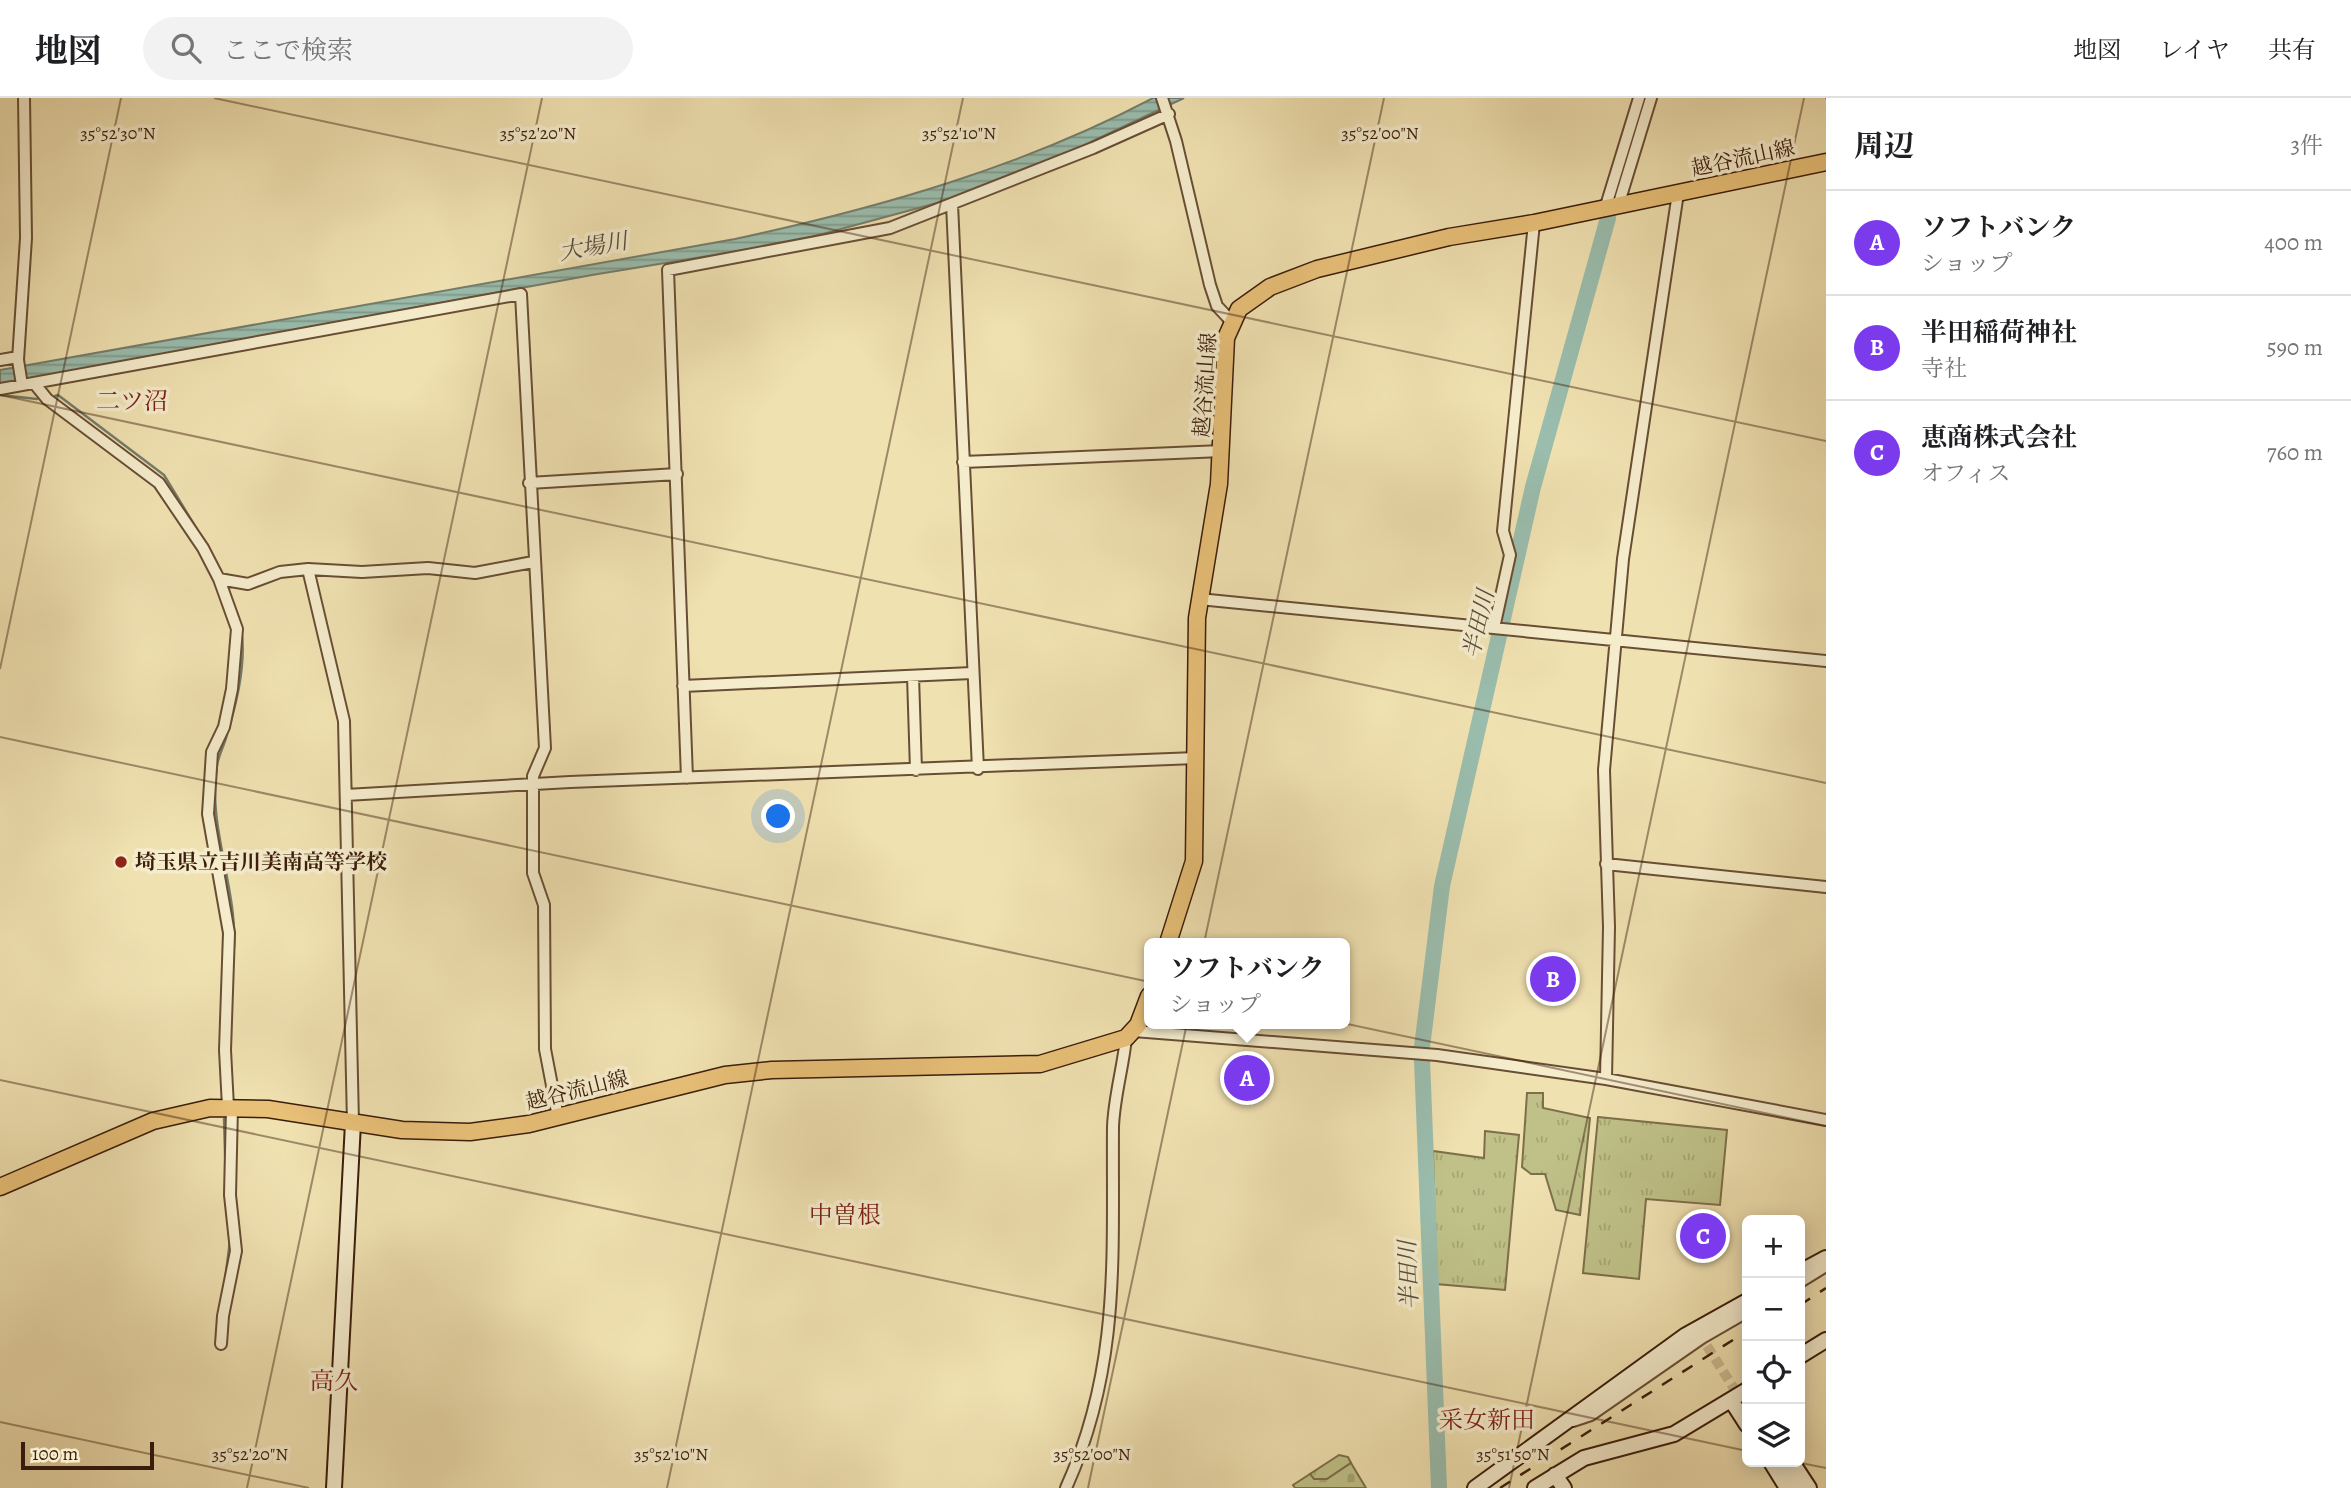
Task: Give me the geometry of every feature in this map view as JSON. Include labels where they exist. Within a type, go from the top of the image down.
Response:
[{"type":"main road","name":"越谷流山線","points":[[1170,938],[1195,861],[1199,599],[1222,451],[1224,350],[1231,321],[1239,309],[1256,296],[1304,273],[1449,237],[1534,223],[1826,162]]},
{"type":"main road","points":[[1130,1034],[1144,1006]]},
{"type":"main road","name":"越谷流山線","points":[[0,1187],[153,1121],[185,1112],[230,1107],[276,1110],[410,1131],[470,1132],[558,1117],[725,1075],[772,1070],[1027,1066],[1079,1054],[1130,1034]]},
{"type":"street","points":[[21,383],[18,358],[26,238],[24,98]]},
{"type":"street","points":[[1162,98],[1168,112],[1210,285],[1217,306],[1231,321]]},
{"type":"street","points":[[1612,207],[1639,98]]},
{"type":"street","points":[[1612,207],[1651,98]]},
{"type":"street","points":[[687,778],[668,270],[796,248],[890,228],[1093,148],[1168,112]]},
{"type":"street","points":[[1606,1079],[1609,927],[1604,770],[1629,514],[1678,193]]},
{"type":"street","points":[[952,204],[978,769]]},
{"type":"street","points":[[1498,629],[1510,555],[1503,531],[1534,223]]},
{"type":"street","points":[[0,388],[521,294],[533,562],[538,573],[545,748],[533,785],[533,873],[544,905],[545,1049],[558,1117]]},
{"type":"street","points":[[0,360],[18,358]]},
{"type":"street","points":[[34,383],[47,399],[159,483],[222,579],[237,629],[232,689],[223,727],[212,752],[208,814],[229,933],[225,1050],[230,1107],[230,1195],[236,1251],[223,1316],[221,1344]]},
{"type":"street","points":[[963,462],[1222,451]]},
{"type":"street","points":[[529,483],[677,474]]},
{"type":"street","points":[[222,579],[248,584],[280,572],[308,569],[362,572],[428,568],[475,573],[533,562]]},
{"type":"street","points":[[308,569],[344,721],[353,1122],[334,1488]]},
{"type":"street","points":[[1199,599],[1826,661]]},
{"type":"street","points":[[683,686],[972,673]]},
{"type":"street","points":[[913,676],[916,771]]},
{"type":"street","points":[[346,795],[687,778],[978,769],[1196,758]]},
{"type":"street","points":[[1606,864],[1826,887]]},
{"type":"street","points":[[1066,1488],[1089,1427],[1110,1334],[1115,1226],[1113,1126],[1130,1034],[1371,1049],[1606,1079],[1826,1120]]},
{"type":"street","points":[[1805,1269],[1826,1258]]},
{"type":"street","points":[[1805,1279],[1826,1266]]},
{"type":"street","points":[[1475,1488],[1686,1335],[1742,1304]]},
{"type":"street","points":[[1563,1424],[1591,1415],[1705,1342],[1742,1315]]},
{"type":"street","points":[[1805,1353],[1826,1340]]},
{"type":"street","points":[[1535,1488],[1595,1454],[1648,1444],[1674,1434],[1742,1393]]},
{"type":"street","points":[[1731,1400],[1742,1417]]},
{"type":"street","points":[[1774,1467],[1787,1488]]},
{"type":"street","points":[[1784,1467],[1798,1488]]},
{"type":"street","points":[[1795,1467],[1809,1488]]},
{"type":"street","points":[[1555,1475],[1564,1488]]},
{"type":"green space","points":[[1527,1093],[1543,1093],[1543,1108],[1590,1118],[1580,1215],[1556,1210],[1545,1174],[1531,1174],[1522,1167]]},
{"type":"green space","points":[[1598,1117],[1727,1130],[1720,1205],[1646,1199],[1639,1279],[1583,1273]]},
{"type":"green space","points":[[1485,1131],[1519,1135],[1505,1290],[1436,1284],[1433,1151],[1484,1158]]},
{"type":"green space","points":[[1339,1455],[1348,1457],[1351,1463],[1327,1479],[1314,1479],[1310,1474]]},
{"type":"green space","points":[[1351,1463],[1366,1488],[1295,1488],[1293,1485],[1310,1474],[1314,1479],[1327,1479]]},
{"type":"shaded area","points":[[1153,98],[1184,98],[1025,173],[937,203],[793,242],[592,275],[0,384],[0,370],[735,239],[843,214],[1001,165],[1103,123]]},
{"type":"waterway","name":"半田川","points":[[1614,197],[1645,98]]},
{"type":"waterway","name":"半田川","points":[[1422,1047],[1442,886],[1533,487],[1608,218]]},
{"type":"waterway","points":[[0,395],[37,399]]},
{"type":"waterway","points":[[55,396],[58,395],[164,475],[198,531]]},
{"type":"waterway","points":[[234,947],[234,924],[219,833],[215,788],[218,761],[241,674],[242,642],[237,613]]},
{"type":"waterway","points":[[230,1041],[230,1055]]},
{"type":"waterway","name":"半田川","points":[[1422,1060],[1439,1488]]},
{"type":"waterway","points":[[224,1119],[227,1217]]},
{"type":"waterway","points":[[225,1280],[230,1241]]},
{"type":"tunnel","points":[[1707,1346],[1744,1404]]},
{"type":"railway","points":[[1805,1302],[1826,1288]]},
{"type":"railway","points":[[1500,1488],[1742,1334]]},
{"type":"place","name":"埼玉県立吉川美南高等学校","points":[[121,862]]},
{"type":"place","name":"半田稲荷神社","points":[[1553,979]]},
{"type":"place","name":"ソフトバンク","points":[[1247,1078]]},
{"type":"place","name":"恵商株式会社","points":[[1703,1236]]},
{"type":"district","name":"二ツ沼","points":[[132,401]]},
{"type":"district","name":"中曽根","points":[[845,1215]]},
{"type":"district","name":"高久","points":[[334,1381]]},
{"type":"district","name":"采女新田","points":[[1487,1420]]},
{"type":"water label","name":"大場川","points":[[593,246]]}]
